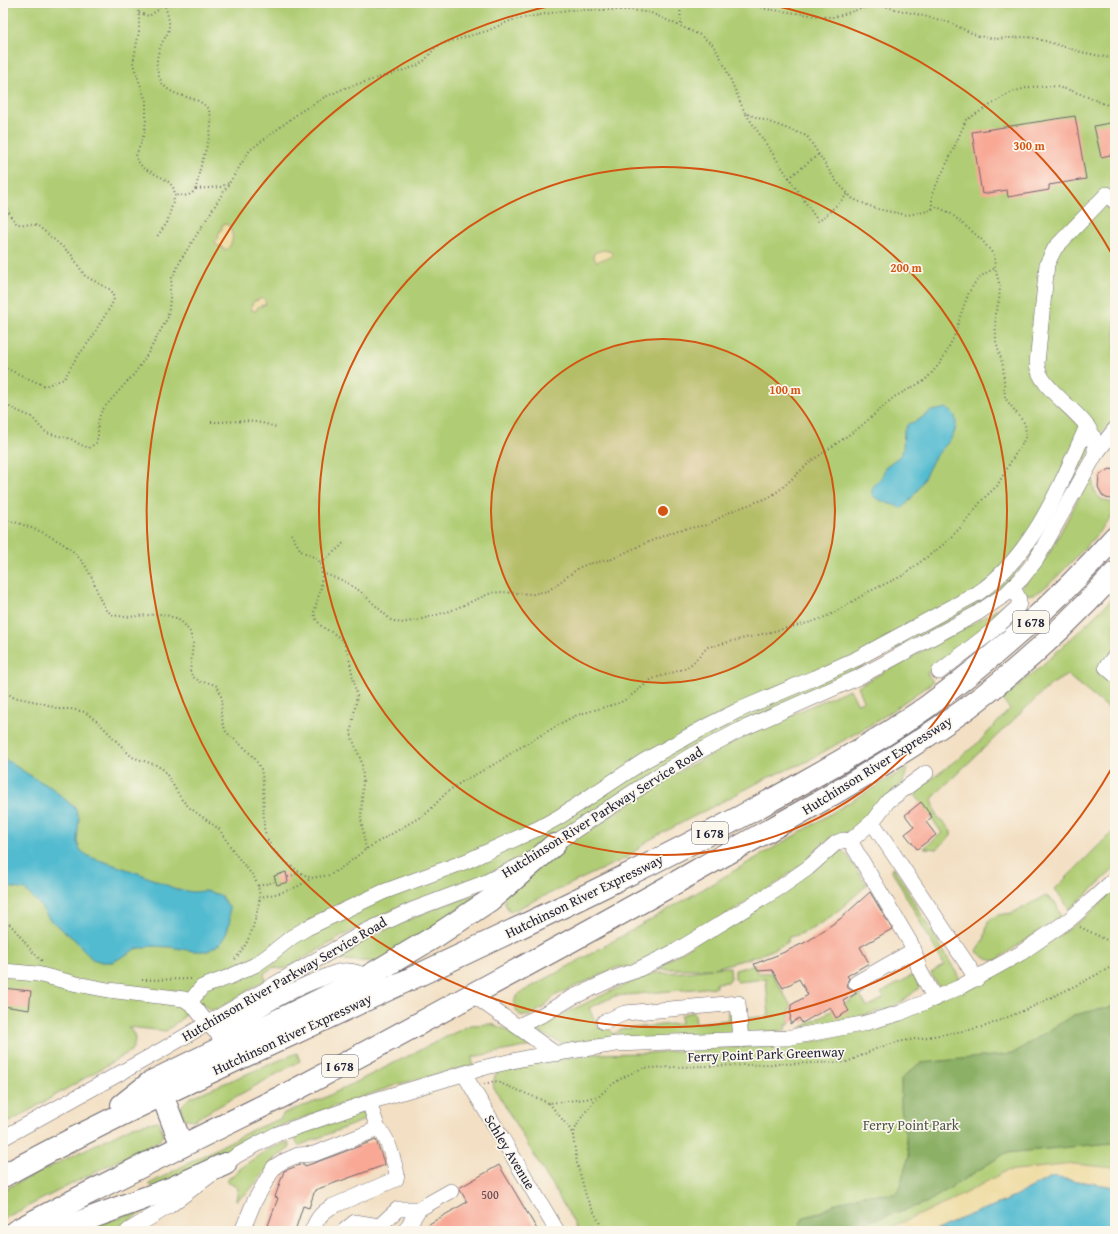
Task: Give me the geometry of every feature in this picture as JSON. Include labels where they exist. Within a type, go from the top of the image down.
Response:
[{"type":"highway","name":"Hutchinson River Expressway","points":[[3,1176],[93,1129],[162,1096],[224,1048],[381,993],[570,904],[646,866],[720,828],[866,746],[926,707],[996,653],[1048,606],[1088,566],[1115,536]]},
{"type":"highway","name":"Hutchinson River Expressway","points":[[16,1231],[68,1203],[294,1090],[473,995],[607,922],[879,767],[970,706],[1017,667],[1078,612],[1115,573]]},
{"type":"highway","points":[[93,1129],[151,1082],[224,1048],[367,976],[436,936],[474,912],[554,845]]},
{"type":"highway","points":[[162,1096],[182,1146]]},
{"type":"highway","points":[[54,1231],[172,1188],[225,1164]]},
{"type":"street","points":[[1095,455],[1093,438],[1087,426],[1045,383],[1038,370],[1037,363],[1046,264],[1055,248],[1107,194],[1115,202]]},
{"type":"street","points":[[190,1002],[202,987],[229,977],[258,962],[307,928],[378,894],[471,859],[539,828],[640,764],[707,726],[739,710],[853,660],[978,593],[1008,568],[1030,538],[1065,475],[1087,426]]},
{"type":"street","name":"Hutchinson River Parkway Service Road","points":[[3,1138],[160,1051],[366,931],[412,910],[496,878],[527,861],[692,755],[740,730],[857,678],[980,611],[1012,588],[1036,560],[1095,455],[1109,447],[1115,429]]},
{"type":"street","points":[[940,672],[991,632],[1017,608],[1019,605],[1019,599],[1012,588]]},
{"type":"street","points":[[1115,656],[1106,667],[1115,675]]},
{"type":"street","points":[[850,842],[872,822],[888,801],[926,773]]},
{"type":"street","points":[[872,822],[977,979]]},
{"type":"street","points":[[518,1026],[617,976],[635,971],[671,954],[781,887],[808,868],[836,843],[843,840],[850,842],[914,950],[919,969],[935,999]]},
{"type":"street","points":[[135,1229],[225,1164],[246,1150],[277,1134],[370,1102],[464,1074],[513,1061],[616,1044],[786,1038],[862,1024],[900,1012],[935,999],[977,979],[1021,953],[1083,908],[1115,879]]},
{"type":"street","points":[[856,983],[914,950]]},
{"type":"street","points":[[3,971],[30,972],[90,987],[184,999],[190,1002],[200,1012],[224,1048]]},
{"type":"street","points":[[367,976],[381,993]]},
{"type":"street","points":[[473,995],[556,1054]]},
{"type":"street","points":[[604,1022],[625,1013],[738,1003],[741,1040]]},
{"type":"street","name":"Schley Avenue","points":[[464,1074],[557,1231]]},
{"type":"street","points":[[312,1231],[322,1213],[331,1207],[396,1179],[397,1174],[385,1137],[378,1129],[370,1102]]},
{"type":"street","points":[[242,1231],[254,1202],[274,1167],[298,1155],[314,1154],[378,1129]]},
{"type":"street","points":[[405,1231],[419,1210],[451,1191]]},
{"type":"street","points":[[344,1231],[355,1222],[377,1229],[398,1209],[419,1210]]},
{"type":"path","points":[[137,3],[139,31],[133,64],[146,101],[146,120],[144,134],[136,156],[143,168],[170,183],[174,189],[175,195],[167,223],[156,238]]},
{"type":"path","points":[[138,13],[149,16],[158,10],[162,3]]},
{"type":"path","points":[[162,3],[169,24],[169,29],[158,52],[156,66],[160,80],[166,88],[179,96],[203,103],[210,112],[211,118],[211,128],[200,164],[196,189],[192,193],[185,196],[175,195]]},
{"type":"path","points":[[680,3],[681,26]]},
{"type":"path","points":[[750,3],[766,9],[826,17],[835,17],[868,6],[887,6],[941,20],[978,36],[996,39],[1024,37],[1035,38],[1081,52],[1115,59]]},
{"type":"path","points":[[3,402],[11,408],[32,417],[47,433],[71,439],[80,445],[89,448],[96,443],[98,436],[98,421],[102,410],[147,356],[168,317],[172,278],[182,258],[250,150],[300,112],[323,98],[345,88],[418,66],[434,49],[441,44],[487,31],[512,20],[568,10],[631,10],[651,13],[700,35],[713,45],[722,60],[745,113],[818,221],[848,194]]},
{"type":"path","points":[[932,209],[932,194],[966,120],[1012,92],[1030,87],[1052,86],[1070,90],[1115,108]]},
{"type":"path","points":[[3,520],[21,524],[42,532],[62,543],[75,553],[85,565],[106,610],[113,615],[125,617],[162,614],[176,618],[184,624],[190,632],[193,643],[190,672],[193,677],[201,682],[210,683],[216,686],[220,692],[222,700],[220,712],[226,732],[246,749],[261,769],[264,781],[264,828],[267,839],[273,849],[283,860],[299,872],[311,878],[330,875],[366,849],[427,813],[447,792],[460,783],[500,761],[565,721],[577,715],[619,703],[628,698],[652,679],[689,667],[708,647],[812,622],[830,615],[868,592],[902,576],[944,544],[961,528],[983,499],[997,486],[1026,436],[1025,424],[1006,398],[1003,366],[996,341],[995,314],[999,301],[1000,287],[995,268],[994,255],[981,239],[950,213],[937,207],[924,212],[906,215],[877,210],[853,198],[836,181],[808,136],[745,113]]},
{"type":"path","points":[[789,178],[819,154]]},
{"type":"path","points":[[196,189],[220,187],[230,182]]},
{"type":"path","points":[[3,202],[11,217],[17,224],[37,225],[71,254],[85,276],[109,289],[112,292],[114,299],[96,328],[94,335],[75,360],[64,379],[45,386],[3,367]]},
{"type":"path","points":[[322,573],[344,581],[360,591],[391,620],[406,623],[450,611],[491,593],[502,592],[533,594],[548,591],[580,567],[612,559],[678,530],[707,525],[732,511],[770,497],[810,462],[860,427],[894,398],[924,381],[940,362],[954,337],[969,292],[984,274],[995,268]]},
{"type":"path","points":[[211,422],[256,421],[278,428]]},
{"type":"path","points":[[291,534],[301,551],[316,558],[320,562],[322,573],[314,613],[316,619],[322,627],[343,640],[348,653],[357,697],[351,730],[352,738],[362,763],[363,778],[361,819],[366,849]]},
{"type":"path","points":[[320,562],[340,548],[345,540]]},
{"type":"path","points":[[3,690],[13,697],[42,703],[59,709],[71,709],[85,712],[98,722],[132,757],[156,765],[164,770],[182,800],[190,808],[219,829],[236,855],[250,872],[258,886],[260,897],[256,920],[251,933],[240,954],[231,963]]},
{"type":"path","points":[[288,877],[299,873]]},
{"type":"path","points":[[260,897],[279,893],[305,884],[311,878]]},
{"type":"path","points":[[258,886],[274,882]]},
{"type":"path","points":[[3,919],[11,926],[35,955],[45,963]]},
{"type":"path","points":[[1076,925],[1115,944]]},
{"type":"path","name":"Ferry Point Park Greenway","points":[[573,1136],[576,1127],[598,1096],[616,1082],[643,1068],[847,1062],[878,1048],[898,1042],[986,1026],[1036,1005],[1081,983],[1115,964]]},
{"type":"path","points":[[136,980],[193,979]]},
{"type":"path","name":"Ferry Point Park Greenway","points":[[490,1082],[495,1081],[549,1103],[580,1100],[598,1096]]},
{"type":"path","name":"Ferry Point Park Greenway","points":[[549,1103],[566,1124],[573,1136],[577,1162],[587,1199],[604,1231]]},
{"type":"green space","points":[[3,3],[1115,3],[1115,419],[1100,434],[1035,549],[1010,580],[983,602],[844,676],[506,865],[476,879],[395,909],[348,933],[287,968],[280,969],[274,967],[264,973],[264,981],[218,1009],[210,1010],[201,1003],[166,1031],[128,1027],[133,1032],[135,1038],[131,1051],[3,1126]]},
{"type":"green space","points":[[1090,477],[1093,480],[1094,489],[1098,496],[1106,501],[1115,503],[1115,513],[1075,558],[1041,591],[1034,594],[1022,593],[1019,591],[1050,552]]},
{"type":"green space","points":[[1115,596],[1115,714],[1067,675],[1049,686],[932,799],[937,817],[951,830],[951,836],[937,849],[924,848],[942,833],[914,793],[978,743],[1010,709],[1002,699],[1060,649]]},
{"type":"green space","points":[[1013,597],[1014,604],[939,666],[927,673],[933,682],[877,721],[806,762],[767,778],[649,840],[628,857],[510,912],[505,904],[504,895],[567,845],[673,775],[750,733],[850,689],[857,703],[864,701],[858,686],[993,612]]},
{"type":"green space","points":[[908,768],[902,784],[861,824],[849,832],[835,835],[823,843],[806,861],[769,889],[664,951],[631,967],[618,967],[554,996],[543,1008],[529,1016],[520,1015],[514,1006],[514,1001],[520,993],[660,914]]},
{"type":"green space","points":[[1115,829],[1115,868],[1069,909],[1055,889]]},
{"type":"green space","points":[[841,850],[848,856],[867,885],[831,916],[811,929],[789,937],[787,943],[758,956],[714,968],[730,967],[731,978],[728,982],[716,983],[716,987],[615,996],[589,1008],[598,1028],[607,1028],[613,1034],[623,1029],[681,1023],[681,1015],[693,1012],[696,1023],[728,1020],[728,1011],[731,1011],[733,1025],[731,1031],[724,1036],[572,1045],[563,1044],[533,1029],[609,992],[653,973],[686,972],[712,969],[655,969],[832,855],[834,856]]},
{"type":"green space","points":[[894,868],[960,979],[943,987],[937,985],[931,973],[944,965],[891,869]]},
{"type":"green space","name":"Ferry Point Park","points":[[1115,890],[1115,1202],[963,1231],[579,1231],[493,1086],[495,1075],[502,1069],[591,1054],[648,1053],[806,1042],[822,1040],[887,1023],[1039,949],[1079,922]]},
{"type":"green space","points":[[474,895],[478,899],[382,962],[340,960],[338,955],[390,928],[436,908]]},
{"type":"green space","points":[[1046,896],[1055,902],[1061,916],[995,961],[987,959],[976,951],[984,940],[988,921],[997,915],[1012,913]]},
{"type":"green space","points":[[754,965],[758,973],[772,973],[792,1008],[789,1010],[789,1025],[785,1025],[786,1030],[751,1034],[746,1032],[744,1021],[748,1018],[769,1016],[766,979],[737,982],[735,979],[735,970]]},
{"type":"green space","points":[[913,975],[920,987],[903,1001],[887,1009],[838,1022],[800,1028],[860,995],[867,1007],[884,998],[881,993]]},
{"type":"green space","points":[[1115,1006],[1115,1141],[1113,1143],[1006,1153],[926,1203],[839,1231],[807,1231],[799,1225],[804,1217],[819,1213],[834,1204],[863,1195],[897,1194],[909,1156],[901,1108],[901,1079],[920,1063],[1012,1054],[1073,1015]]},
{"type":"green space","points":[[491,1024],[517,1033],[531,1046],[472,1057],[473,1065],[399,1084],[279,1126],[243,1141],[200,1168],[154,1188],[149,1184],[252,1130],[280,1119],[284,1113],[320,1100],[470,1025]]},
{"type":"green space","points":[[297,1053],[300,1061],[194,1120],[185,1119],[181,1113],[182,1105],[189,1098]]},
{"type":"green space","points":[[364,1111],[367,1119],[298,1146],[294,1136]]},
{"type":"green space","points":[[158,1121],[164,1135],[157,1142],[3,1219],[3,1190],[133,1126]]},
{"type":"green space","points":[[288,1142],[290,1148],[275,1158],[247,1193],[236,1200],[238,1188],[226,1181],[246,1164],[267,1150]]},
{"type":"green space","points":[[151,1207],[111,1231],[79,1231]]},
{"type":"sand","points":[[222,225],[229,225],[232,232],[231,245],[226,250],[215,243],[219,238]]},
{"type":"sand","points":[[603,250],[612,253],[611,257],[597,262],[593,257],[594,253]]},
{"type":"sand","points":[[263,298],[266,304],[258,307],[256,311],[252,310],[251,307],[253,302]]},
{"type":"sand","points":[[1074,1164],[1115,1168],[1115,1187],[1051,1177],[1006,1201],[957,1220],[935,1231],[882,1231],[949,1202],[1006,1171]]},
{"type":"water","points":[[945,408],[952,412],[956,419],[955,429],[951,439],[933,460],[919,488],[904,507],[900,508],[872,495],[872,489],[884,473],[885,467],[900,456],[903,450],[904,431],[908,424],[917,421],[931,411]]},
{"type":"water","points":[[3,758],[52,788],[75,808],[79,818],[77,842],[81,851],[90,857],[138,873],[176,889],[192,892],[205,891],[220,895],[229,907],[230,920],[227,932],[221,943],[208,951],[194,951],[170,947],[151,946],[136,949],[113,962],[102,962],[92,959],[75,940],[49,919],[39,904],[25,890],[3,886]]},
{"type":"water","points":[[1051,1177],[1115,1187],[1115,1231],[935,1231],[957,1220],[1006,1201]]},
{"type":"building","points":[[1075,116],[1086,179],[1049,185],[1049,190],[1008,197],[1007,190],[982,194],[972,132]]},
{"type":"building","points":[[1115,122],[1115,154],[1101,157],[1094,126]]},
{"type":"building","points":[[1110,469],[1115,470],[1115,500],[1106,498],[1102,495],[1098,487],[1099,477],[1102,473]]},
{"type":"building","points":[[921,802],[932,817],[926,822],[936,835],[917,849],[905,834],[914,827],[905,815]]},
{"type":"building","points":[[286,872],[288,882],[277,885],[274,876]]},
{"type":"building","points":[[870,892],[892,929],[860,947],[869,963],[847,976],[849,978],[847,983],[848,988],[857,993],[843,1001],[849,1011],[836,1018],[830,1007],[802,1023],[799,1018],[790,1024],[791,1005],[808,995],[799,979],[783,988],[772,970],[758,971],[754,964],[808,941],[840,919]]},
{"type":"building","points":[[3,988],[31,991],[29,1010],[3,1006]]},
{"type":"building","points":[[376,1140],[385,1165],[315,1190],[309,1208],[303,1206],[295,1231],[266,1231],[278,1198],[275,1197],[284,1171],[302,1164],[305,1166],[317,1162]]},
{"type":"building","points":[[499,1165],[538,1231],[417,1231],[467,1202],[459,1188]]}]
